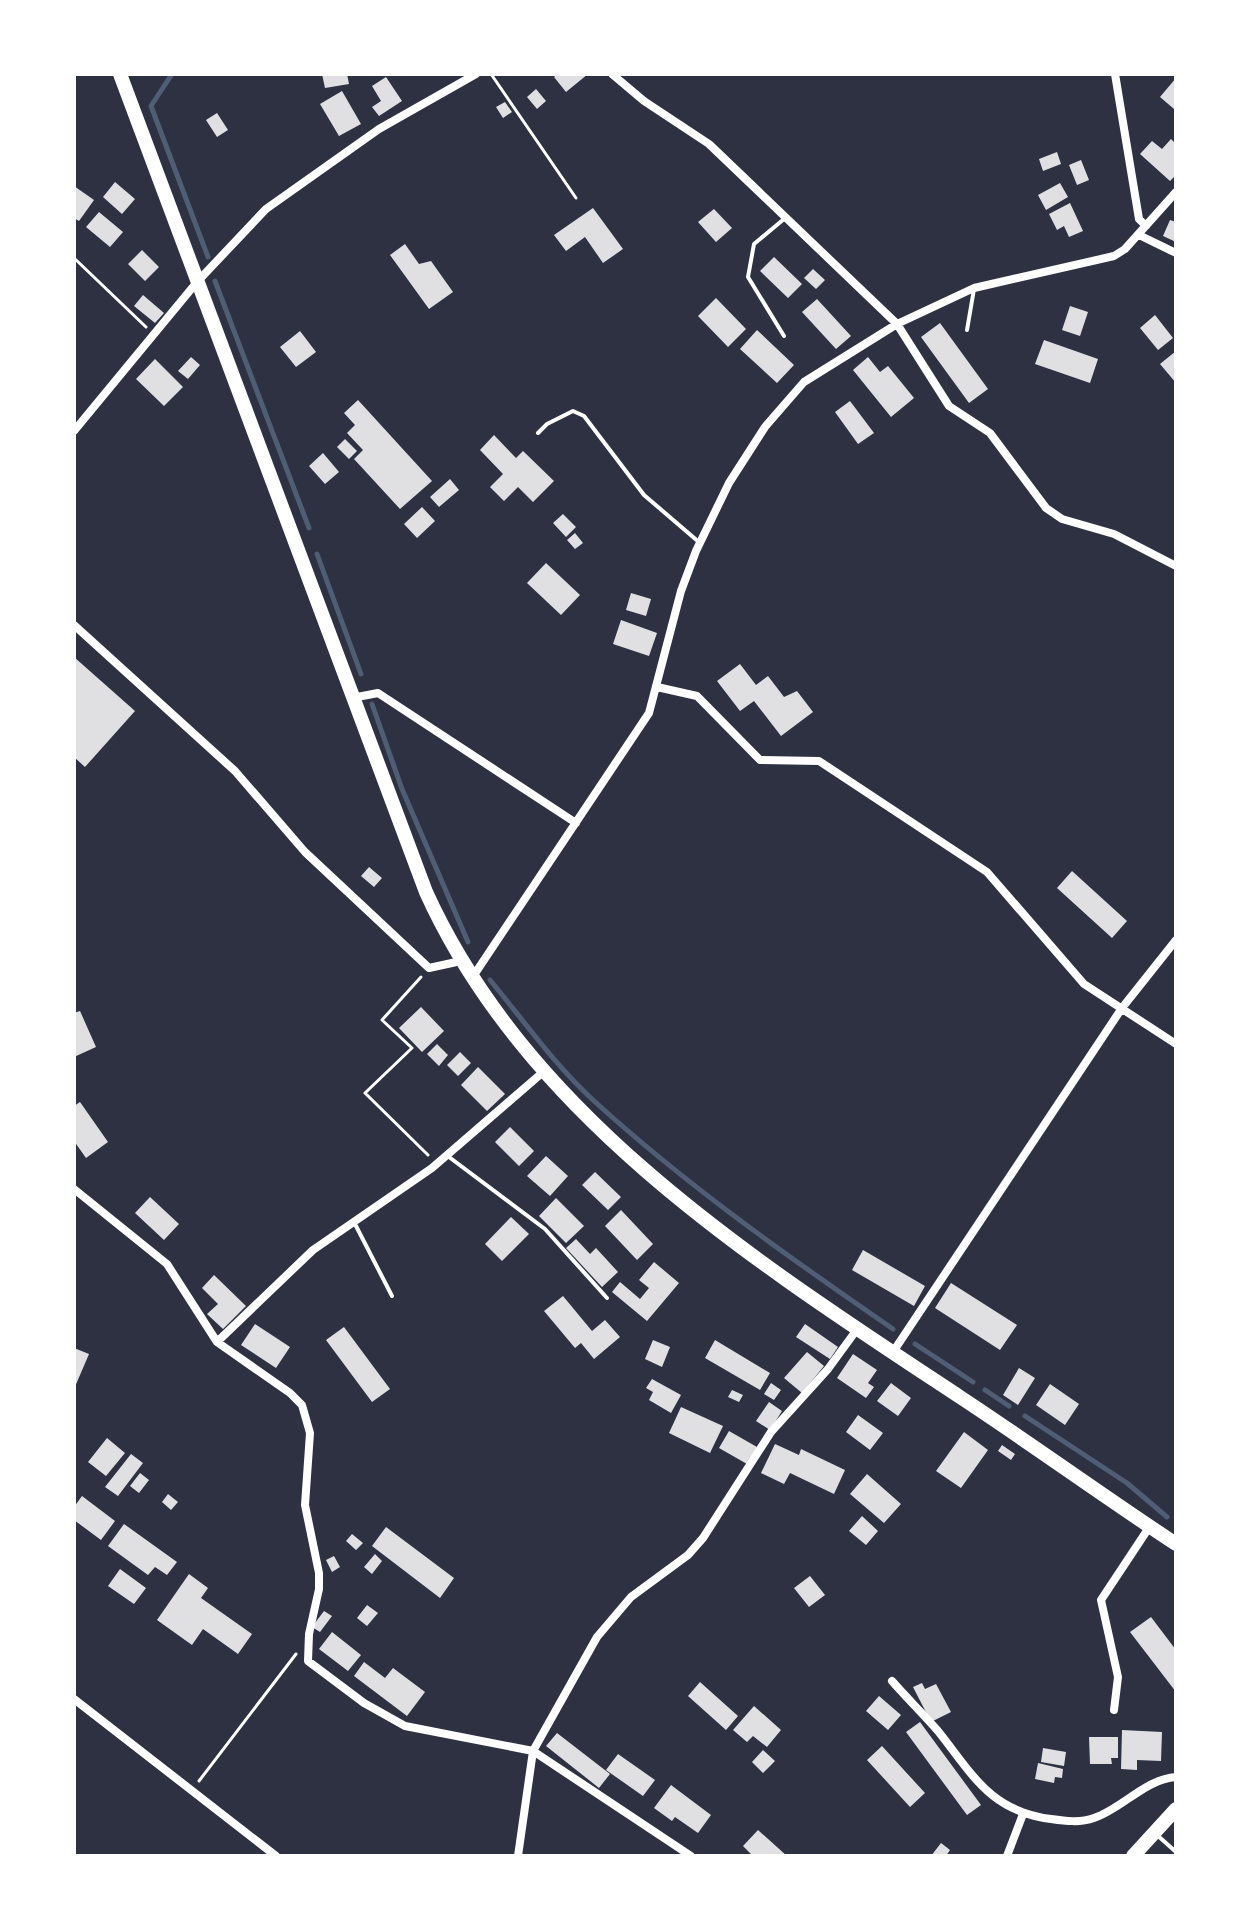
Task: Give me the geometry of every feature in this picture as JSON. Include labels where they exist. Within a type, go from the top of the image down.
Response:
[{"type":"main road","points":[[120,74],[426,892],[471,978],[542,1073],[667,1186],[858,1328],[1176,1544]]},
{"type":"main road","points":[[1133,1856],[1176,1809]]},
{"type":"street","points":[[74,431],[197,282],[266,209],[379,129],[476,74]]},
{"type":"street","points":[[612,74],[644,101],[709,144],[897,324],[949,406],[990,433],[1046,508],[1062,519],[1114,534],[1176,566]]},
{"type":"street","points":[[1115,74],[1139,219],[1146,226]]},
{"type":"street","points":[[471,978],[649,713],[681,591],[700,543],[729,483],[765,427],[804,382],[897,324],[974,288],[1013,277],[1101,261],[1125,249],[1176,192]]},
{"type":"street","points":[[1139,235],[1176,253]]},
{"type":"street","points":[[74,625],[235,771],[305,852],[429,968],[461,961]]},
{"type":"street","points":[[657,687],[697,696],[760,760],[819,761],[987,872],[1084,984],[1176,1044]]},
{"type":"street","points":[[352,698],[378,693],[576,823]]},
{"type":"street","points":[[893,1352],[1122,1008],[1176,940]]},
{"type":"street","points":[[217,1342],[313,1250],[437,1164],[542,1073]]},
{"type":"street","points":[[74,1189],[147,1244],[167,1264],[217,1342],[290,1393],[302,1405],[309,1420],[305,1505],[319,1589],[308,1638],[308,1661],[380,1713],[405,1726],[533,1751],[691,1856]]},
{"type":"street","points":[[518,1856],[533,1751],[597,1637],[631,1597],[688,1555],[703,1538],[771,1432],[828,1369],[858,1328]]},
{"type":"street","points":[[1114,1710],[1118,1677],[1101,1600],[1150,1526]]},
{"type":"street","points":[[892,1681],[937,1731],[973,1778],[1005,1806],[1023,1814],[1071,1821],[1092,1819],[1150,1786],[1176,1777]]},
{"type":"street","points":[[74,1699],[276,1856]]},
{"type":"street","points":[[1007,1856],[1023,1814]]},
{"type":"lane","points":[[784,336],[748,277],[754,244],[786,218]]},
{"type":"lane","points":[[967,330],[974,288]]},
{"type":"lane","points":[[538,433],[547,424],[573,411],[584,416],[644,495],[700,543]]},
{"type":"lane","points":[[447,1155],[545,1229],[607,1298]]},
{"type":"lane","points":[[354,1222],[392,1296]]},
{"type":"lane","points":[[1156,1834],[1176,1852]]},
{"type":"path","points":[[491,74],[576,198]]},
{"type":"path","points":[[74,258],[154,334]]},
{"type":"path","points":[[429,968],[382,1020],[412,1048],[365,1093],[437,1164]]},
{"type":"path","points":[[191,1790],[308,1638]]},
{"type":"building","points":[[322,74],[347,74],[349,84],[325,88]]},
{"type":"building","points":[[558,74],[588,74],[566,92],[554,77]]},
{"type":"building","points":[[386,77],[402,101],[379,116],[372,107],[381,101],[372,86]]},
{"type":"building","points":[[1176,78],[1176,107],[1174,109],[1160,97]]},
{"type":"building","points":[[536,89],[546,101],[537,109],[527,97]]},
{"type":"building","points":[[342,91],[361,124],[339,136],[320,104]]},
{"type":"building","points":[[505,102],[512,112],[503,118],[496,107]]},
{"type":"building","points":[[217,113],[228,130],[217,137],[206,120]]},
{"type":"building","points":[[1171,139],[1176,144],[1176,175],[1170,181],[1140,154],[1152,141],[1162,149]]},
{"type":"building","points":[[1057,152],[1061,164],[1043,171],[1039,159]]},
{"type":"building","points":[[1081,160],[1089,180],[1077,185],[1069,165]]},
{"type":"building","points":[[115,182],[135,199],[122,214],[103,197]]},
{"type":"building","points":[[1060,183],[1068,197],[1046,210],[1038,195]]},
{"type":"building","points":[[74,186],[94,200],[79,221],[74,218]]},
{"type":"building","points":[[1070,203],[1083,231],[1069,237],[1064,226],[1057,230],[1049,214]]},
{"type":"building","points":[[593,208],[623,249],[603,263],[585,237],[566,251],[554,235]]},
{"type":"building","points":[[714,209],[732,228],[716,242],[698,222]]},
{"type":"building","points":[[99,212],[123,232],[110,247],[86,227]]},
{"type":"building","points":[[1170,220],[1176,222],[1176,242],[1163,236]]},
{"type":"building","points":[[405,244],[419,264],[431,261],[453,292],[429,309],[390,255]]},
{"type":"building","points":[[142,250],[159,267],[145,281],[128,264]]},
{"type":"building","points":[[774,257],[802,284],[788,298],[760,271]]},
{"type":"building","points":[[813,269],[825,280],[816,289],[804,278]]},
{"type":"building","points":[[143,295],[164,313],[155,323],[134,306]]},
{"type":"building","points":[[716,298],[746,329],[728,347],[698,316]]},
{"type":"building","points":[[817,299],[851,336],[836,349],[802,312]]},
{"type":"building","points":[[1070,306],[1088,312],[1080,336],[1062,330]]},
{"type":"building","points":[[1155,315],[1173,338],[1158,350],[1140,328]]},
{"type":"building","points":[[940,323],[988,389],[969,403],[921,337]]},
{"type":"building","points":[[757,330],[794,365],[777,383],[740,349]]},
{"type":"building","points":[[300,331],[316,352],[296,367],[280,347]]},
{"type":"building","points":[[1044,340],[1098,359],[1090,383],[1035,364]]},
{"type":"building","points":[[1176,351],[1176,383],[1160,364]]},
{"type":"building","points":[[191,357],[200,365],[188,379],[178,371]]},
{"type":"building","points":[[868,357],[880,372],[888,366],[914,398],[891,417],[853,370]]},
{"type":"building","points":[[155,359],[183,387],[164,406],[136,379]]},
{"type":"building","points":[[358,400],[432,481],[400,509],[354,459],[363,450],[347,433],[355,425],[344,413]]},
{"type":"building","points":[[850,401],[874,433],[858,444],[835,412]]},
{"type":"building","points":[[494,435],[516,458],[523,451],[554,481],[533,502],[518,487],[504,501],[490,487],[503,474],[480,450]]},
{"type":"building","points":[[345,439],[357,451],[349,459],[337,447]]},
{"type":"building","points":[[323,453],[339,472],[325,484],[309,466]]},
{"type":"building","points":[[450,479],[459,490],[439,507],[430,497]]},
{"type":"building","points":[[422,507],[435,521],[417,538],[404,524]]},
{"type":"building","points":[[563,514],[576,527],[566,537],[553,523]]},
{"type":"building","points":[[575,533],[583,543],[575,549],[567,540]]},
{"type":"building","points":[[546,563],[580,595],[561,615],[527,583]]},
{"type":"building","points":[[631,593],[651,599],[646,616],[626,610]]},
{"type":"building","points":[[621,620],[657,633],[649,656],[613,644]]},
{"type":"building","points":[[74,657],[135,711],[85,767],[74,757]]},
{"type":"building","points":[[740,664],[756,685],[768,676],[784,697],[797,691],[813,712],[781,736],[754,701],[740,711],[717,681]]},
{"type":"building","points":[[369,867],[382,878],[374,887],[361,876]]},
{"type":"building","points":[[1072,871],[1127,921],[1112,938],[1057,888]]},
{"type":"building","points":[[421,1007],[444,1031],[422,1052],[399,1028]]},
{"type":"building","points":[[80,1011],[96,1047],[74,1057],[74,1013]]},
{"type":"building","points":[[437,1044],[448,1055],[439,1066],[427,1054]]},
{"type":"building","points":[[460,1052],[471,1063],[458,1076],[447,1065]]},
{"type":"building","points":[[478,1067],[505,1094],[487,1111],[461,1085]]},
{"type":"building","points":[[80,1102],[108,1142],[86,1158],[74,1141],[74,1106]]},
{"type":"building","points":[[510,1127],[534,1151],[519,1166],[495,1142]]},
{"type":"building","points":[[546,1156],[568,1176],[550,1196],[527,1176]]},
{"type":"building","points":[[595,1172],[621,1197],[608,1210],[582,1185]]},
{"type":"building","points":[[150,1197],[179,1224],[164,1240],[135,1213]]},
{"type":"building","points":[[556,1198],[584,1226],[566,1243],[539,1216]]},
{"type":"building","points":[[621,1210],[653,1244],[637,1260],[605,1226]]},
{"type":"building","points":[[511,1217],[529,1234],[502,1261],[485,1244]]},
{"type":"building","points":[[576,1239],[590,1254],[596,1248],[618,1272],[602,1287],[566,1248]]},
{"type":"building","points":[[863,1250],[925,1286],[914,1306],[852,1270]]},
{"type":"building","points":[[654,1262],[679,1283],[647,1321],[612,1292],[620,1282],[640,1299],[649,1288],[639,1280]]},
{"type":"building","points":[[214,1275],[246,1306],[223,1329],[207,1314],[218,1304],[202,1288]]},
{"type":"building","points":[[951,1283],[1017,1325],[1000,1350],[935,1308]]},
{"type":"building","points":[[563,1296],[592,1331],[605,1320],[620,1337],[594,1359],[581,1343],[575,1348],[544,1311]]},
{"type":"building","points":[[255,1324],[290,1347],[276,1368],[241,1345]]},
{"type":"building","points":[[805,1324],[838,1347],[830,1359],[796,1337]]},
{"type":"building","points":[[344,1327],[390,1389],[372,1402],[326,1340]]},
{"type":"building","points":[[653,1340],[670,1347],[662,1367],[645,1359]]},
{"type":"building","points":[[715,1340],[770,1373],[760,1390],[705,1358]]},
{"type":"building","points":[[74,1348],[89,1354],[74,1389]]},
{"type":"building","points":[[807,1352],[824,1366],[802,1393],[784,1378]]},
{"type":"building","points":[[853,1354],[877,1370],[868,1383],[874,1387],[866,1398],[837,1378]]},
{"type":"building","points":[[1019,1368],[1035,1378],[1018,1405],[1003,1395]]},
{"type":"building","points":[[652,1379],[681,1395],[671,1413],[649,1400],[653,1392],[646,1388]]},
{"type":"building","points":[[771,1383],[781,1390],[774,1400],[764,1394]]},
{"type":"building","points":[[891,1383],[911,1398],[898,1416],[877,1401]]},
{"type":"building","points":[[1050,1384],[1079,1404],[1065,1425],[1036,1405]]},
{"type":"building","points":[[732,1390],[743,1395],[739,1402],[728,1397]]},
{"type":"building","points":[[769,1402],[782,1411],[770,1430],[756,1421]]},
{"type":"building","points":[[681,1407],[723,1426],[710,1453],[669,1433]]},
{"type":"building","points":[[858,1415],[883,1433],[870,1450],[846,1432]]},
{"type":"building","points":[[729,1431],[757,1447],[747,1464],[719,1448]]},
{"type":"building","points":[[964,1432],[988,1450],[961,1488],[936,1471]]},
{"type":"building","points":[[107,1438],[125,1453],[106,1476],[88,1462]]},
{"type":"building","points":[[775,1444],[799,1455],[801,1449],[845,1470],[834,1494],[790,1473],[784,1484],[761,1473]]},
{"type":"building","points":[[1002,1445],[1015,1454],[1011,1460],[998,1451]]},
{"type":"building","points":[[131,1454],[143,1463],[118,1496],[105,1487]]},
{"type":"building","points":[[140,1473],[149,1480],[139,1493],[130,1486]]},
{"type":"building","points":[[867,1474],[901,1504],[884,1523],[850,1494]]},
{"type":"building","points":[[168,1494],[178,1502],[171,1510],[162,1502]]},
{"type":"building","points":[[82,1496],[115,1521],[101,1540],[74,1520],[74,1507]]},
{"type":"building","points":[[862,1516],[878,1531],[866,1545],[849,1531]]},
{"type":"building","points":[[124,1524],[177,1562],[167,1575],[155,1567],[148,1575],[108,1546]]},
{"type":"building","points":[[386,1527],[454,1578],[440,1598],[372,1546]]},
{"type":"building","points":[[352,1534],[363,1543],[356,1550],[346,1541]]},
{"type":"building","points":[[375,1554],[382,1561],[372,1574],[364,1567]]},
{"type":"building","points":[[334,1556],[340,1567],[332,1572],[326,1560]]},
{"type":"building","points":[[120,1569],[146,1588],[134,1604],[108,1586]]},
{"type":"building","points":[[189,1574],[208,1588],[201,1598],[252,1634],[238,1654],[203,1629],[192,1645],[157,1620]]},
{"type":"building","points":[[810,1576],[825,1595],[809,1607],[794,1588]]},
{"type":"building","points":[[367,1605],[378,1613],[367,1626],[357,1618]]},
{"type":"building","points":[[324,1611],[332,1616],[320,1632],[312,1627]]},
{"type":"building","points":[[1151,1617],[1176,1650],[1176,1692],[1130,1632]]},
{"type":"building","points":[[332,1632],[361,1655],[348,1671],[319,1649]]},
{"type":"building","points":[[364,1662],[385,1678],[393,1668],[425,1692],[407,1716],[354,1676]]},
{"type":"building","points":[[700,1682],[738,1716],[726,1730],[688,1696]]},
{"type":"building","points":[[922,1683],[925,1689],[936,1684],[951,1712],[931,1722],[913,1687]]},
{"type":"building","points":[[879,1696],[901,1715],[888,1730],[866,1711]]},
{"type":"building","points":[[754,1706],[781,1730],[767,1747],[753,1736],[747,1742],[733,1730]]},
{"type":"building","points":[[920,1722],[981,1805],[967,1815],[906,1732]]},
{"type":"building","points":[[1122,1730],[1162,1732],[1161,1761],[1137,1760],[1137,1770],[1121,1769]]},
{"type":"building","points":[[557,1733],[610,1774],[599,1788],[546,1746]]},
{"type":"building","points":[[1089,1737],[1118,1737],[1118,1758],[1111,1758],[1112,1764],[1090,1764]]},
{"type":"building","points":[[882,1746],[925,1793],[910,1807],[867,1760]]},
{"type":"building","points":[[1043,1748],[1066,1752],[1064,1766],[1041,1762]]},
{"type":"building","points":[[763,1750],[775,1761],[763,1773],[752,1762]]},
{"type":"building","points":[[618,1754],[655,1780],[643,1796],[606,1770]]},
{"type":"building","points":[[1038,1763],[1063,1769],[1062,1778],[1055,1777],[1054,1783],[1035,1779]]},
{"type":"building","points":[[671,1785],[711,1815],[698,1833],[675,1817],[672,1821],[654,1808]]},
{"type":"building","points":[[758,1830],[787,1856],[753,1856],[743,1846]]},
{"type":"building","points":[[941,1843],[950,1850],[946,1856],[931,1856]]},
{"type":"waterway","points":[[172,74],[151,106],[208,257]]},
{"type":"waterway","points":[[215,281],[309,528]]},
{"type":"waterway","points":[[317,554],[361,674]]},
{"type":"waterway","points":[[372,704],[402,789],[468,942]]},
{"type":"waterway","points":[[490,980],[565,1072],[628,1131],[739,1220],[893,1329]]},
{"type":"waterway","points":[[915,1344],[973,1382]]},
{"type":"waterway","points":[[985,1390],[1009,1406]]},
{"type":"waterway","points":[[1025,1416],[1127,1483],[1167,1517]]}]
